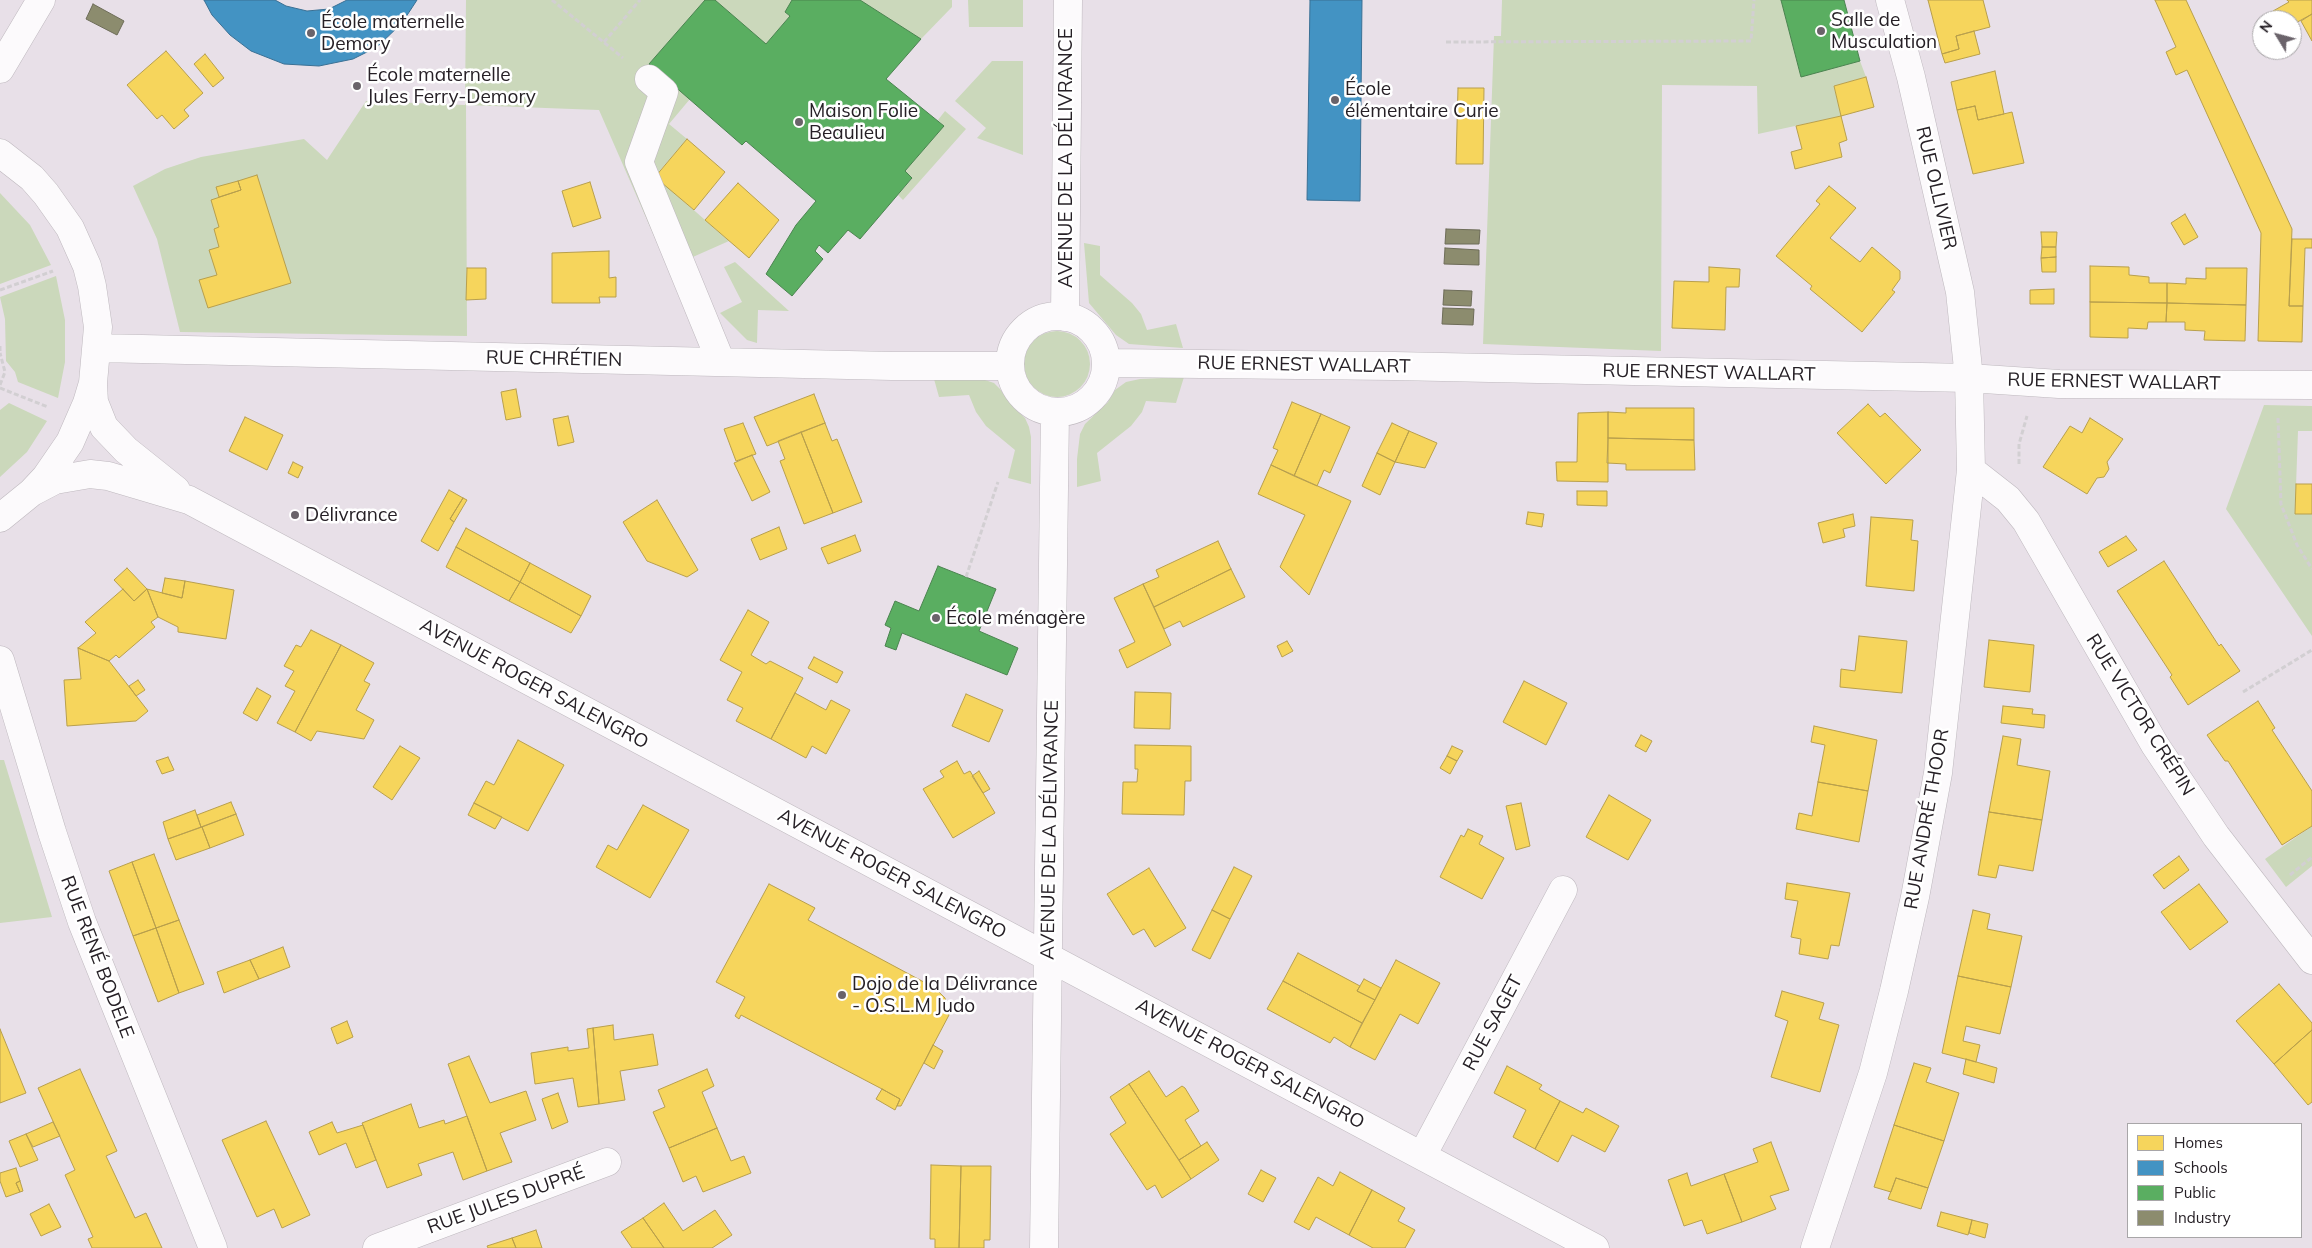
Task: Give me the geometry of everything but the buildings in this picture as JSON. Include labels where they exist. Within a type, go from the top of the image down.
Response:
[{"type":"street","points":[[0,69],[42,0]]},
{"type":"street","name":"AVENUE DE LA DÉLIVRANCE","points":[[1066,317],[1068,0]]},
{"type":"street","name":"RUE OLLIVIER","points":[[1890,0],[1911,77],[1960,292],[1969,378]]},
{"type":"street","points":[[649,79],[664,92],[639,162],[721,362]]},
{"type":"street","points":[[0,153],[32,178],[46,194],[59,210],[80,246],[92,286],[98,327],[98,348],[93,383],[87,403],[70,442],[46,477],[32,492],[0,518]]},
{"type":"street","points":[[1049,317],[1066,317],[1084,324],[1098,338],[1104,350],[1106,363],[1104,379],[1097,393],[1086,404],[1071,411],[1055,412],[1041,409],[1028,402],[1019,392],[1013,380],[1010,366],[1012,349],[1021,334],[1033,323],[1049,317]]},
{"type":"street","name":"RUE CHRÉTIEN","points":[[98,348],[721,362],[1010,366]]},
{"type":"street","name":"RUE ERNEST WALLART","points":[[1106,363],[1394,366],[1969,378],[2059,384],[2312,385]]},
{"type":"street","name":"RUE ANDRÉ THOOR","points":[[1815,1248],[1872,1073],[1894,991],[1915,897],[1939,764],[1971,470],[1969,378]]},
{"type":"street","name":"AVENUE ROGER SALENGRO","points":[[93,383],[94,402],[104,427],[115,440],[189,500],[1595,1248]]},
{"type":"street","name":"AVENUE DE LA DÉLIVRANCE","points":[[1044,1248],[1055,412]]},
{"type":"street","name":"RUE VICTOR CRÉPIN","points":[[1971,470],[2008,499],[2026,522],[2155,744],[2216,836],[2312,960]]},
{"type":"street","name":"AVENUE ROGER SALENGRO","points":[[32,492],[56,480],[90,474],[108,476],[189,500]]},
{"type":"street","name":"RUE RENÉ BODELE","points":[[0,660],[52,832],[82,922],[213,1248]]},
{"type":"street","name":"RUE SAGET","points":[[1422,1156],[1563,890]]},
{"type":"street","name":"RUE JULES DUPRÉ","points":[[377,1248],[607,1162]]},
{"type":"path","points":[[552,0],[649,79]]},
{"type":"path","points":[[604,42],[640,0]]},
{"type":"path","points":[[1446,42],[1752,41],[1754,0]]},
{"type":"path","points":[[0,290],[54,270]]},
{"type":"path","points":[[0,346],[5,372],[0,386],[51,409]]},
{"type":"path","points":[[2026,522],[2020,483],[2019,444],[2026,416],[2035,404],[2059,384]]},
{"type":"path","points":[[2281,385],[2277,426],[2281,504],[2296,545],[2312,569]]},
{"type":"path","points":[[966,577],[998,482]]},
{"type":"path","points":[[2244,692],[2312,650]]},
{"type":"green space","points":[[466,0],[705,0],[649,64],[690,99],[669,124],[687,139],[655,176],[729,241],[668,268],[599,110],[466,105],[467,336],[180,332],[157,239],[133,186],[165,169],[201,157],[304,139],[327,160],[366,101],[465,105]]},
{"type":"green space","points":[[715,0],[792,0],[785,12],[790,16],[766,44]]},
{"type":"green space","points":[[860,0],[952,0],[952,7],[921,39]]},
{"type":"green space","points":[[968,0],[1023,0],[1023,27],[969,27]]},
{"type":"green space","points":[[1502,0],[1781,0],[1801,76],[1860,61],[1866,77],[1834,86],[1841,116],[1758,134],[1757,86],[1662,85],[1661,351],[1483,344],[1494,36],[1501,36]]},
{"type":"green space","points":[[992,61],[1023,61],[1023,155],[977,138],[986,128],[955,101]]},
{"type":"green space","points":[[945,111],[966,129],[903,200],[898,195],[912,179],[905,171],[944,126],[938,120]]},
{"type":"green space","points":[[0,193],[30,225],[51,265],[0,284]]},
{"type":"green space","points":[[1084,243],[1100,246],[1100,275],[1132,303],[1141,314],[1147,330],[1176,324],[1183,348],[1129,344],[1116,335],[1089,303]]},
{"type":"green space","points":[[735,262],[789,311],[758,310],[757,343],[747,340],[720,313],[742,302],[724,267]]},
{"type":"green space","points":[[56,276],[65,320],[65,362],[58,398],[18,382],[15,372],[6,361],[5,319],[0,297]]},
{"type":"green space","points":[[1051,331],[1063,331],[1075,336],[1085,346],[1090,358],[1088,377],[1075,392],[1063,397],[1051,397],[1039,392],[1029,382],[1024,370],[1024,358],[1029,346],[1039,336]]},
{"type":"green space","points":[[1184,377],[1176,403],[1146,401],[1142,412],[1131,426],[1097,453],[1101,481],[1077,487],[1077,459],[1080,434],[1085,424],[1108,402],[1115,390],[1126,382],[1140,379]]},
{"type":"green space","points":[[934,379],[982,379],[994,383],[1000,389],[1014,408],[1025,418],[1029,427],[1031,437],[1031,484],[1008,478],[1015,450],[986,426],[976,412],[969,395],[939,397]]},
{"type":"green space","points":[[9,403],[47,421],[27,452],[0,477],[0,410]]},
{"type":"green space","points":[[2264,405],[2312,406],[2312,431],[2298,431],[2295,514],[2312,514],[2312,636],[2226,509]]},
{"type":"green space","points":[[0,760],[4,760],[52,917],[0,923]]},
{"type":"green space","points":[[2312,826],[2312,866],[2286,887],[2265,859]]},
{"type":"place","name":"Salle de Musculation","points":[[1821,31]]},
{"type":"place","name":"École maternelle Demory","points":[[311,33]]},
{"type":"place","name":"École maternelle Jules Ferry-Demory","points":[[357,86]]},
{"type":"place","name":"École élémentaire Curie","points":[[1335,100]]},
{"type":"place","name":"Maison Folie Beaulieu","points":[[799,122]]},
{"type":"place","name":"Délivrance","points":[[295,515]]},
{"type":"place","name":"École ménagère","points":[[936,618]]},
{"type":"place","name":"Dojo de la Délivrance - O.S.L.M Judo","points":[[842,995]]}]
